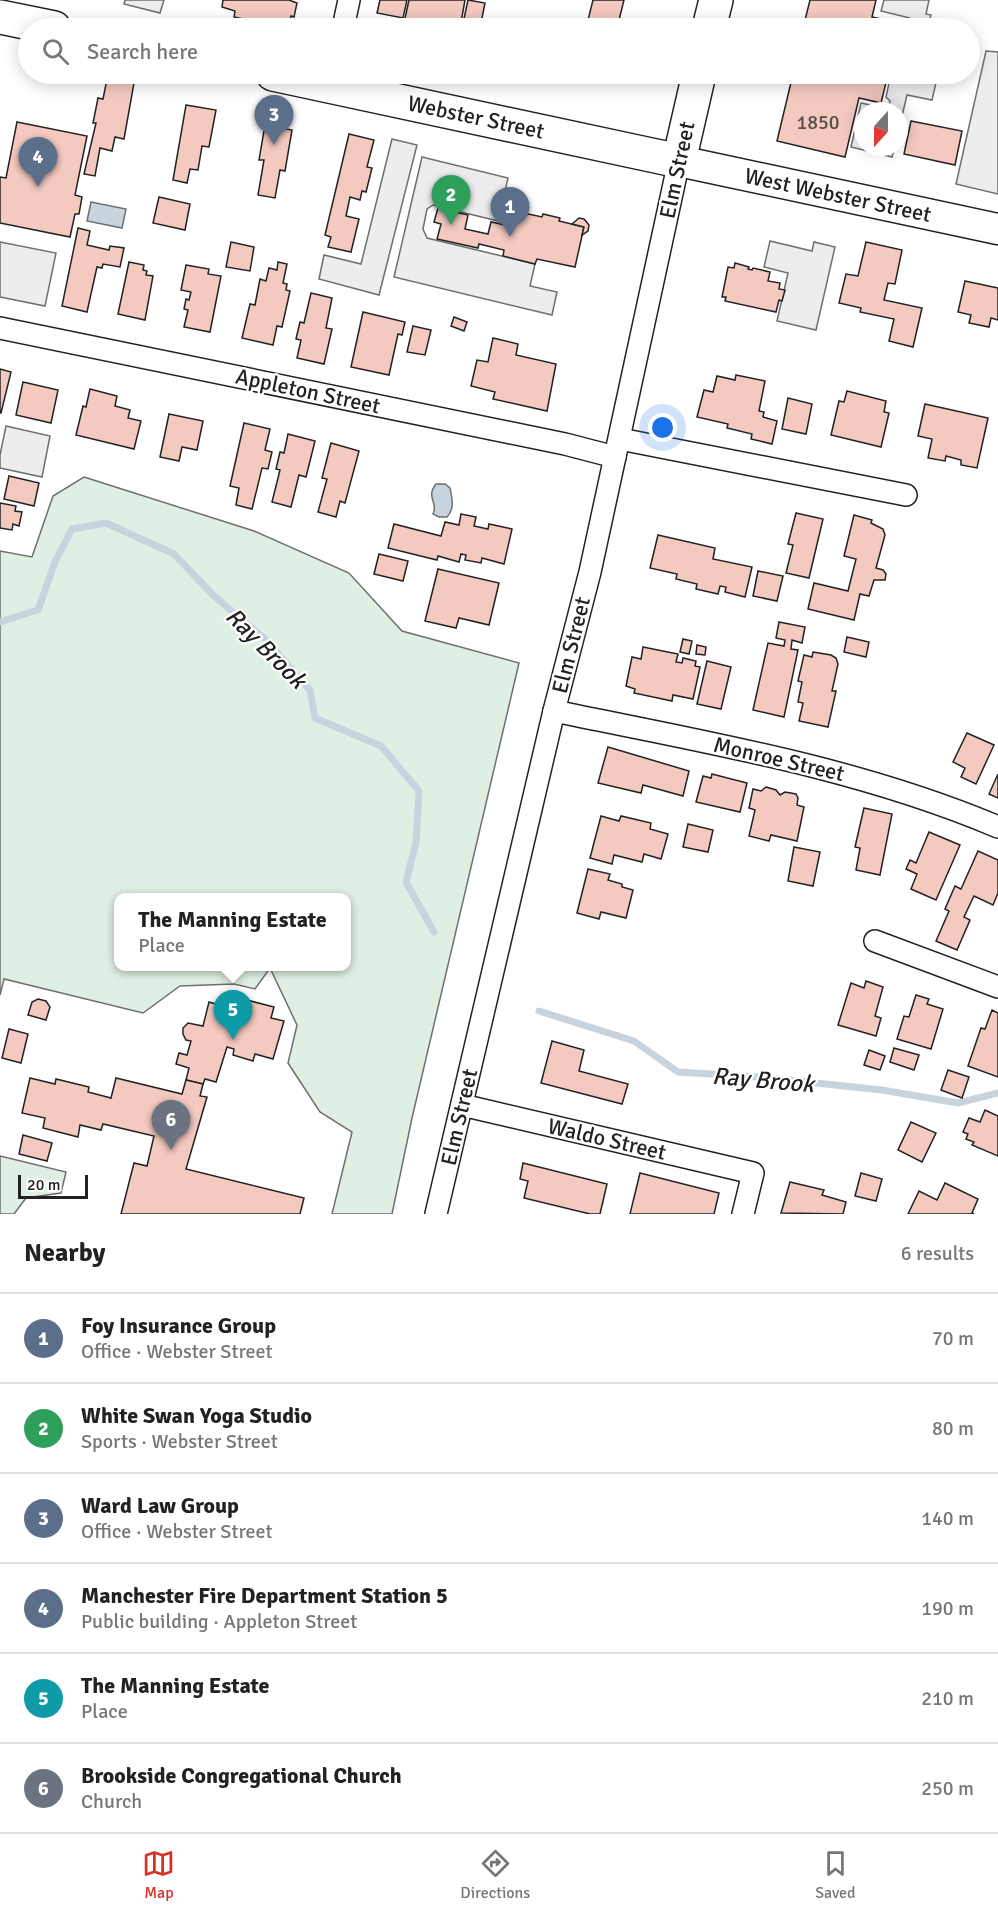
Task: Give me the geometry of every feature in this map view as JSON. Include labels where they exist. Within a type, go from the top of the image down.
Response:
[{"type":"main road","points":[[712,18],[716,0]]},
{"type":"main road","points":[[3,17],[18,20]]},
{"type":"main road","name":"Webster Street","points":[[348,84],[679,161]]},
{"type":"main road","name":"Elm Street","points":[[679,161],[697,84]]},
{"type":"street","points":[[345,18],[349,0]]},
{"type":"street","name":"West Webster Street","points":[[679,161],[998,229]]},
{"type":"street","name":"Elm Street","points":[[436,1214],[554,711],[590,572],[679,161]]},
{"type":"street","name":"Appleton Street","points":[[0,328],[565,444],[617,448],[906,495]]},
{"type":"street","name":"Monroe Street","points":[[554,711],[747,750],[853,776],[998,827]]},
{"type":"street","points":[[875,941],[998,987]]},
{"type":"street","name":"Waldo Street","points":[[462,1105],[753,1173],[743,1214]]},
{"type":"green space","points":[[84,477],[254,531],[349,573],[402,631],[519,663],[412,1118],[392,1214],[332,1214],[352,1132],[320,1112],[288,1063],[297,1025],[271,971],[351,971],[351,893],[114,893],[114,971],[268,971],[255,989],[234,984],[180,986],[143,1013],[4,979],[0,995],[0,551],[32,557],[53,496]]},
{"type":"green space","points":[[0,1156],[66,1172],[61,1193],[26,1198],[14,1214],[0,1214]]},
{"type":"shaded area","points":[[125,0],[164,0],[160,13],[124,4]]},
{"type":"shaded area","points":[[884,0],[929,0],[926,14],[931,15],[930,18],[910,18],[881,11]]},
{"type":"shaded area","points":[[986,51],[998,52],[998,194],[956,184]]},
{"type":"shaded area","points":[[889,84],[936,84],[932,100],[907,95],[905,102],[890,101],[886,97]]},
{"type":"shaded area","points":[[392,139],[417,145],[379,295],[319,279],[324,255],[361,264]]},
{"type":"shaded area","points":[[422,157],[508,178],[498,221],[433,205],[427,209],[423,229],[427,238],[535,264],[530,286],[557,292],[552,315],[394,277]]},
{"type":"shaded area","points":[[91,202],[126,209],[122,228],[87,221]]},
{"type":"shaded area","points":[[770,241],[812,251],[814,242],[835,247],[816,330],[777,321],[788,273],[764,267]]},
{"type":"shaded area","points":[[0,242],[56,253],[45,306],[0,297]]},
{"type":"shaded area","points":[[6,426],[50,436],[42,477],[0,468],[0,455]]},
{"type":"shaded area","points":[[436,484],[445,484],[450,488],[452,507],[447,517],[433,514],[432,493]]},
{"type":"building","points":[[223,0],[289,0],[297,3],[294,17],[290,18],[239,18],[234,17],[235,11],[222,7]]},
{"type":"building","points":[[380,0],[407,0],[403,18],[377,13]]},
{"type":"building","points":[[409,0],[465,0],[462,18],[405,18]]},
{"type":"building","points":[[468,0],[485,3],[482,18],[464,18]]},
{"type":"building","points":[[593,0],[624,0],[620,18],[588,18]]},
{"type":"building","points":[[810,0],[876,0],[872,17],[877,18],[806,18]]},
{"type":"building","points":[[106,84],[134,84],[124,139],[115,137],[112,151],[100,148],[95,176],[84,174],[96,123],[93,123],[98,98],[103,99]]},
{"type":"building","points":[[791,84],[886,84],[881,102],[859,98],[858,102],[854,102],[854,119],[845,157],[777,141]]},
{"type":"building","points":[[186,105],[216,110],[209,147],[202,146],[198,170],[190,169],[187,183],[173,180]]},
{"type":"building","points":[[911,121],[962,131],[955,165],[908,155]]},
{"type":"building","points":[[17,122],[87,136],[75,195],[82,197],[79,214],[75,214],[70,237],[0,223],[0,177],[6,178]]},
{"type":"building","points":[[265,125],[292,130],[285,171],[280,170],[275,198],[258,195],[264,160],[259,160]]},
{"type":"building","points":[[349,134],[374,140],[367,167],[372,168],[366,192],[362,191],[360,200],[350,197],[346,216],[359,219],[351,252],[328,247],[331,237],[325,235]]},
{"type":"building","points":[[159,197],[190,204],[185,230],[153,223]]},
{"type":"building","points":[[438,208],[468,215],[465,229],[488,234],[491,222],[510,226],[514,211],[542,217],[543,214],[560,218],[559,221],[584,227],[575,267],[537,259],[535,264],[503,256],[504,250],[479,244],[478,248],[437,239],[441,224],[434,222]]},
{"type":"building","points":[[579,218],[584,219],[589,225],[588,231],[582,235],[584,227],[572,224]]},
{"type":"building","points":[[78,228],[90,231],[87,245],[109,250],[110,246],[124,248],[120,267],[103,264],[102,268],[97,267],[87,312],[62,306]]},
{"type":"building","points":[[231,242],[254,247],[250,271],[226,267]]},
{"type":"building","points":[[866,242],[902,250],[895,284],[888,283],[884,300],[922,308],[913,347],[889,341],[894,319],[860,312],[861,308],[839,303],[846,274],[858,276]]},
{"type":"building","points":[[129,262],[144,265],[143,270],[147,271],[146,275],[153,276],[145,320],[118,314]]},
{"type":"building","points":[[278,262],[287,264],[283,283],[287,284],[286,290],[290,291],[282,327],[277,326],[273,345],[242,338],[250,304],[255,305],[260,279],[266,281],[269,268],[277,270]]},
{"type":"building","points":[[735,263],[749,267],[748,269],[770,272],[768,281],[780,283],[779,289],[785,290],[776,312],[725,301],[726,297],[722,297],[728,267],[734,268]]},
{"type":"building","points":[[186,265],[209,269],[208,274],[221,276],[210,332],[184,327],[188,310],[184,309],[186,299],[189,300],[191,292],[181,290]]},
{"type":"building","points":[[965,281],[998,288],[998,320],[991,318],[989,327],[969,323],[971,315],[958,312]]},
{"type":"building","points":[[311,293],[332,298],[326,328],[332,329],[324,364],[297,358],[301,340],[296,339],[300,322],[304,323]]},
{"type":"building","points":[[363,312],[405,322],[402,335],[398,334],[389,375],[351,367]]},
{"type":"building","points":[[454,317],[467,322],[464,331],[451,326]]},
{"type":"building","points":[[413,326],[431,330],[425,355],[407,352]]},
{"type":"building","points":[[493,338],[518,344],[516,355],[556,364],[547,411],[493,399],[495,392],[471,386],[477,360],[488,362]]},
{"type":"building","points":[[0,369],[11,372],[1,413],[0,413]]},
{"type":"building","points":[[736,375],[765,381],[759,411],[764,412],[763,417],[777,421],[772,444],[751,439],[752,434],[727,428],[728,424],[697,417],[704,390],[713,392],[717,376],[735,380]]},
{"type":"building","points":[[23,382],[58,390],[51,423],[16,415]]},
{"type":"building","points":[[90,389],[117,396],[115,406],[130,410],[128,418],[141,421],[134,449],[76,435]]},
{"type":"building","points":[[847,391],[886,401],[884,412],[889,413],[881,447],[831,435],[839,401],[844,402]]},
{"type":"building","points":[[788,398],[812,404],[806,434],[782,429]]},
{"type":"building","points":[[925,404],[988,418],[977,468],[961,465],[961,460],[946,456],[945,461],[928,458],[932,439],[918,436]]},
{"type":"building","points":[[169,414],[203,421],[197,450],[182,447],[179,461],[160,457]]},
{"type":"building","points":[[244,423],[270,429],[265,450],[272,452],[268,469],[262,468],[252,509],[236,505],[239,488],[230,486]]},
{"type":"building","points":[[288,434],[315,441],[306,477],[299,475],[291,507],[272,502],[280,470],[276,469],[280,452],[284,453]]},
{"type":"building","points":[[331,443],[359,451],[345,503],[340,501],[336,517],[318,512],[327,479],[322,478]]},
{"type":"building","points":[[9,476],[39,483],[34,506],[4,499]]},
{"type":"building","points":[[0,503],[16,506],[15,511],[22,512],[19,526],[13,524],[12,530],[0,528]]},
{"type":"building","points":[[796,513],[823,519],[809,578],[786,573],[793,545],[788,544]]},
{"type":"building","points":[[461,514],[476,517],[474,526],[488,529],[489,524],[512,529],[504,564],[482,558],[481,563],[465,560],[466,555],[461,554],[459,562],[438,556],[437,560],[388,548],[394,524],[441,536],[445,522],[459,525]]},
{"type":"building","points":[[854,515],[872,520],[871,523],[883,529],[885,535],[876,568],[883,570],[886,574],[885,580],[874,580],[869,596],[860,594],[854,620],[808,609],[814,583],[848,591],[856,559],[844,556]]},
{"type":"building","points":[[658,535],[715,548],[713,559],[752,567],[745,597],[725,592],[726,587],[720,586],[718,594],[696,589],[697,584],[676,579],[677,574],[650,568]]},
{"type":"building","points":[[379,554],[408,561],[403,581],[374,574]]},
{"type":"building","points":[[438,569],[499,583],[489,625],[459,618],[456,628],[425,621]]},
{"type":"building","points":[[758,571],[783,576],[777,601],[753,596]]},
{"type":"building","points":[[779,622],[805,627],[802,643],[792,640],[791,649],[798,650],[784,717],[753,710],[768,643],[784,646],[785,640],[776,638]]},
{"type":"building","points":[[847,637],[869,642],[866,657],[844,652]]},
{"type":"building","points":[[683,639],[692,641],[689,654],[680,652]]},
{"type":"building","points":[[697,645],[706,647],[705,655],[696,654]]},
{"type":"building","points":[[643,647],[678,654],[676,662],[682,663],[683,658],[696,661],[695,666],[700,667],[693,699],[673,695],[672,701],[634,693],[635,689],[626,686],[632,657],[641,659]]},
{"type":"building","points":[[813,652],[831,655],[836,658],[838,664],[832,691],[836,691],[828,727],[799,721],[803,703],[798,702],[802,682],[798,681],[804,655],[812,657]]},
{"type":"building","points":[[707,661],[731,667],[721,709],[697,704]]},
{"type":"building","points":[[967,733],[994,745],[976,784],[961,777],[965,768],[953,762]]},
{"type":"building","points":[[608,747],[689,771],[683,796],[643,785],[641,793],[598,783]]},
{"type":"building","points":[[712,774],[747,783],[740,812],[696,802],[703,776],[711,778]]},
{"type":"building","points":[[998,774],[998,798],[989,794]]},
{"type":"building","points":[[766,787],[776,790],[780,795],[785,792],[796,794],[797,805],[804,807],[797,841],[771,835],[769,841],[749,836],[755,810],[749,808],[753,789],[761,791]]},
{"type":"building","points":[[864,808],[892,814],[880,875],[856,870],[860,848],[855,847]]},
{"type":"building","points":[[601,816],[619,821],[621,816],[651,823],[650,829],[668,834],[661,859],[644,854],[642,862],[614,855],[612,864],[590,858]]},
{"type":"building","points":[[688,824],[713,830],[708,852],[683,847]]},
{"type":"building","points":[[929,832],[960,845],[936,900],[911,889],[917,874],[906,869],[910,860],[916,863]]},
{"type":"building","points":[[794,847],[820,852],[813,886],[788,881]]},
{"type":"building","points":[[978,851],[998,860],[998,893],[993,905],[974,896],[964,917],[970,920],[957,950],[936,941],[949,911],[945,909],[955,886],[961,889]]},
{"type":"building","points":[[588,869],[610,874],[608,880],[633,890],[626,918],[601,912],[599,919],[577,913]]},
{"type":"building","points":[[866,981],[883,987],[875,1016],[881,1018],[876,1036],[838,1025],[851,983],[864,988]]},
{"type":"building","points":[[916,995],[929,999],[927,1004],[943,1009],[931,1049],[897,1039],[904,1016],[909,1017]]},
{"type":"building","points":[[239,998],[274,1007],[271,1018],[284,1021],[273,1059],[255,1054],[253,1061],[233,1055],[234,1049],[227,1047],[216,1082],[205,1079],[203,1084],[186,1080],[189,1068],[176,1064],[179,1053],[187,1055],[191,1041],[186,1040],[183,1028],[188,1023],[203,1026],[209,1002],[236,1010]]},
{"type":"building","points":[[38,999],[46,1001],[50,1007],[46,1020],[28,1015],[32,1002]]},
{"type":"building","points":[[992,1010],[998,1013],[998,1077],[968,1066],[981,1028],[985,1029]]},
{"type":"building","points":[[9,1029],[28,1034],[21,1063],[2,1058]]},
{"type":"building","points":[[552,1041],[584,1050],[579,1071],[628,1084],[622,1104],[541,1083]]},
{"type":"building","points":[[894,1048],[919,1055],[914,1070],[890,1062]]},
{"type":"building","points":[[869,1050],[885,1056],[880,1070],[864,1065]]},
{"type":"building","points":[[948,1070],[969,1077],[962,1098],[941,1090]]},
{"type":"building","points":[[30,1078],[55,1084],[56,1079],[89,1087],[88,1092],[111,1098],[116,1078],[182,1094],[186,1080],[203,1084],[200,1096],[207,1097],[186,1169],[304,1198],[300,1214],[121,1214],[134,1163],[147,1166],[154,1136],[103,1124],[101,1130],[80,1125],[78,1137],[43,1128],[45,1118],[22,1113]]},
{"type":"building","points":[[985,1110],[998,1116],[998,1156],[972,1145],[974,1142],[966,1139],[968,1134],[963,1132],[969,1118],[980,1122]]},
{"type":"building","points":[[911,1122],[936,1133],[922,1162],[898,1150]]},
{"type":"building","points":[[23,1135],[52,1143],[47,1161],[19,1154]]},
{"type":"building","points":[[523,1163],[607,1184],[600,1214],[590,1214],[524,1198],[528,1181],[520,1179]]},
{"type":"building","points":[[640,1173],[719,1193],[714,1214],[630,1214]]},
{"type":"building","points":[[861,1173],[882,1179],[876,1201],[855,1196]]},
{"type":"building","points":[[790,1182],[824,1190],[822,1195],[846,1202],[843,1214],[781,1213]]},
{"type":"building","points":[[945,1183],[978,1199],[972,1213],[974,1214],[908,1214],[919,1191],[937,1200]]},
{"type":"waterway","name":"Ray Brook","points":[[0,622],[38,610],[55,562],[72,529],[106,523],[174,554],[214,596],[266,640],[310,690],[315,718],[381,746],[419,791],[416,842],[406,882],[434,932]]},
{"type":"waterway","name":"Ray Brook","points":[[539,1011],[634,1041],[678,1072],[759,1077],[882,1090],[958,1103],[998,1093]]},
{"type":"place","name":"Ward Law Group","points":[[274,145]]},
{"type":"place","name":"Manchester Fire Department Station 5","points":[[38,187]]},
{"type":"place","name":"White Swan Yoga Studio","points":[[451,225]]},
{"type":"place","name":"Foy Insurance Group","points":[[510,237]]},
{"type":"place","name":"The Manning Estate","points":[[233,1040]]},
{"type":"place","name":"Brookside Congregational Church","points":[[171,1150]]}]
